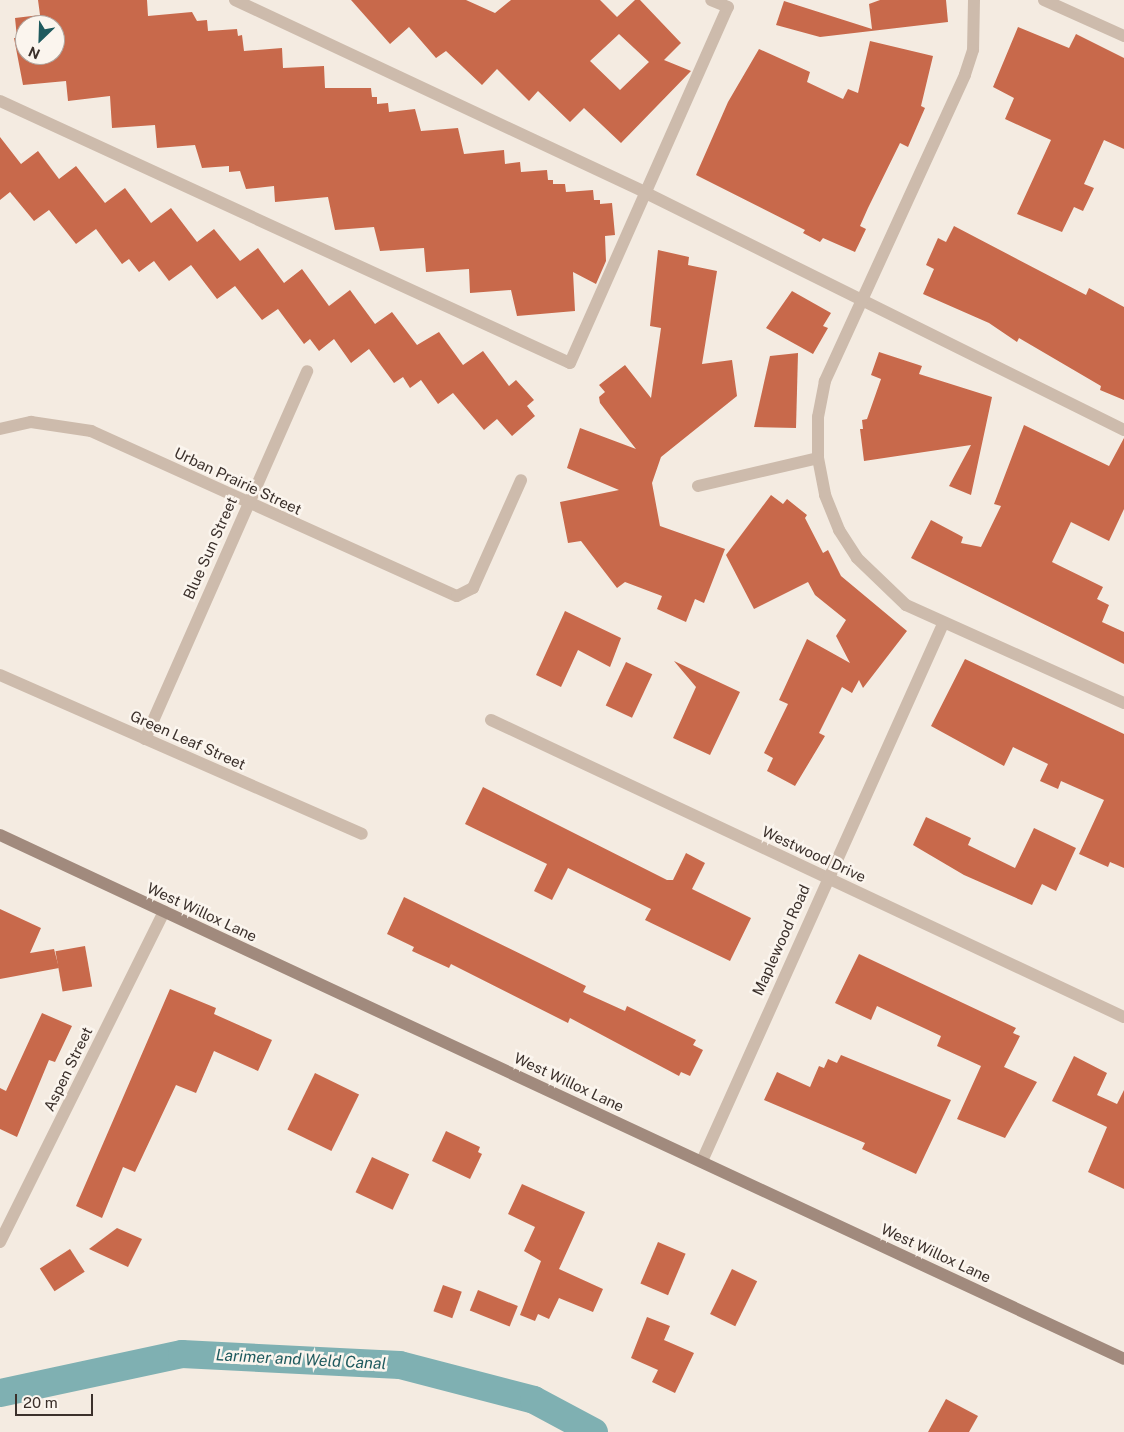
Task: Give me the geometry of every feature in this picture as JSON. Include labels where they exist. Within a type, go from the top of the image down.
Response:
[{"type":"main road","name":"West Willox Lane","points":[[0,836],[702,1160],[1124,1359]]},
{"type":"street","points":[[235,0],[644,192],[1124,430]]},
{"type":"street","points":[[0,101],[570,363],[644,192],[728,7],[711,0]]},
{"type":"street","points":[[974,0],[974,42],[965,75],[863,302],[825,381],[818,417],[818,458],[825,495],[839,530],[857,558],[906,605],[943,624],[1124,703]]},
{"type":"street","points":[[1044,0],[1124,36]]},
{"type":"street","name":"Blue Sun Street","points":[[145,739],[307,371]]},
{"type":"street","name":"Urban Prairie Street","points":[[0,429],[31,422],[92,431],[248,504],[457,596],[472,588],[521,480]]},
{"type":"street","points":[[698,486],[818,458]]},
{"type":"street","name":"Maplewood Road","points":[[702,1160],[826,877],[943,624]]},
{"type":"street","name":"Green Leaf Street","points":[[0,675],[362,834]]},
{"type":"street","name":"Westwood Drive","points":[[491,720],[1124,1017]]},
{"type":"street","name":"Aspen Street","points":[[0,1242],[164,912]]},
{"type":"building","points":[[38,0],[147,0],[148,16],[192,12],[197,21],[207,20],[208,31],[237,29],[238,36],[242,35],[244,51],[282,48],[283,68],[324,66],[325,88],[371,88],[372,97],[377,97],[377,104],[388,103],[389,112],[415,109],[421,131],[458,128],[464,154],[504,150],[505,164],[520,162],[521,172],[547,170],[548,180],[553,180],[553,184],[565,184],[566,192],[593,190],[594,200],[600,200],[600,204],[612,203],[615,235],[605,236],[606,261],[596,284],[573,272],[575,311],[517,316],[511,290],[470,293],[469,269],[426,272],[424,248],[380,251],[374,227],[335,230],[328,197],[275,202],[274,186],[246,189],[240,171],[229,172],[229,166],[202,168],[195,145],[157,148],[155,125],[112,128],[110,96],[68,101],[66,81],[23,85],[19,65],[65,65],[65,15],[40,15]]},
{"type":"building","points":[[351,0],[466,0],[495,13],[511,0],[600,0],[617,17],[635,0],[640,0],[681,43],[664,60],[691,71],[621,143],[584,108],[570,122],[538,91],[529,101],[497,69],[482,85],[446,51],[436,58],[409,27],[390,44]],"holes":[[[619,34],[649,62],[620,90],[590,61]]]},
{"type":"building","points":[[880,0],[946,0],[948,22],[820,37],[776,25],[784,1],[872,29],[869,4]]},
{"type":"building","points":[[1018,27],[1069,48],[1076,34],[1124,58],[1124,149],[1104,140],[1084,184],[1094,188],[1083,211],[1074,207],[1062,232],[1017,214],[1051,140],[1005,119],[1014,98],[993,87]]},
{"type":"building","points":[[870,41],[933,56],[921,106],[925,108],[908,147],[900,143],[868,208],[860,226],[866,229],[855,252],[823,238],[820,242],[803,233],[805,230],[696,175],[728,102],[759,49],[810,72],[807,82],[843,99],[848,89],[858,93]]},
{"type":"building","points":[[0,137],[21,164],[38,151],[59,179],[76,166],[105,203],[125,188],[151,223],[171,208],[197,242],[214,229],[240,261],[258,248],[284,283],[302,269],[329,306],[350,290],[375,324],[392,312],[417,345],[439,332],[463,365],[483,351],[509,386],[516,380],[534,400],[527,406],[535,416],[512,436],[497,419],[484,430],[453,393],[438,404],[421,380],[410,388],[403,377],[394,383],[369,349],[351,363],[334,339],[319,351],[310,339],[304,344],[278,309],[262,320],[235,286],[217,299],[191,265],[169,281],[154,261],[139,272],[129,259],[122,264],[96,229],[76,244],[49,210],[34,221],[10,192],[0,200]]},
{"type":"building","points":[[954,226],[1086,295],[1089,288],[1124,307],[1124,400],[1100,390],[1101,386],[1019,338],[1017,342],[989,323],[923,294],[934,269],[926,265],[938,238],[946,242]]},
{"type":"building","points":[[658,250],[689,257],[688,265],[717,271],[702,364],[732,360],[737,396],[661,457],[652,483],[660,526],[725,549],[704,603],[695,599],[686,622],[657,609],[662,596],[625,582],[617,588],[581,541],[568,543],[560,502],[619,490],[567,468],[580,428],[636,449],[600,403],[599,397],[605,392],[599,385],[625,365],[651,398],[661,328],[650,326]]},
{"type":"building","points":[[792,291],[831,313],[823,326],[828,328],[813,354],[766,328]]},
{"type":"building","points":[[879,352],[922,366],[919,374],[992,397],[971,495],[949,486],[971,445],[864,461],[860,429],[863,429],[862,420],[867,419],[881,379],[871,375]]},
{"type":"building","points":[[798,353],[796,428],[754,427],[770,356]]},
{"type":"building","points":[[1024,425],[1109,466],[1124,438],[1124,509],[1109,541],[1071,522],[1052,562],[1103,587],[1097,599],[1109,605],[1102,622],[1124,632],[1124,664],[911,558],[931,520],[963,537],[961,543],[981,547],[1001,506],[994,504]]},
{"type":"building","points":[[771,495],[783,504],[787,499],[807,515],[805,518],[823,553],[828,550],[841,576],[907,631],[863,688],[859,680],[852,693],[842,687],[819,733],[825,736],[795,786],[767,771],[773,758],[764,753],[788,704],[779,700],[807,639],[850,663],[836,636],[846,620],[815,595],[808,582],[754,609],[726,555]]},
{"type":"building","points":[[565,611],[621,638],[610,667],[578,650],[561,687],[536,675]]},
{"type":"building","points":[[965,659],[1124,734],[1124,868],[1110,862],[1108,867],[1079,854],[1104,800],[1061,781],[1058,789],[1040,781],[1048,764],[1013,747],[1004,766],[931,726]]},
{"type":"building","points":[[674,661],[740,692],[710,755],[673,738],[696,687]]},
{"type":"building","points":[[626,662],[652,674],[632,718],[606,706]]},
{"type":"building","points":[[483,787],[667,880],[673,880],[686,853],[705,863],[692,889],[751,918],[730,961],[645,920],[651,909],[568,868],[552,900],[534,891],[547,864],[465,824]]},
{"type":"building","points":[[926,817],[971,838],[968,845],[1015,868],[1034,828],[1076,848],[1056,891],[1042,884],[1032,905],[964,875],[913,845]]},
{"type":"building","points":[[404,897],[586,986],[583,992],[625,1011],[627,1006],[696,1040],[693,1045],[703,1050],[690,1076],[681,1072],[679,1076],[570,1018],[568,1023],[451,964],[449,968],[412,951],[414,947],[387,934]]},
{"type":"building","points":[[0,909],[41,928],[30,953],[54,949],[59,968],[0,979]]},
{"type":"building","points":[[85,946],[92,986],[63,992],[55,951]]},
{"type":"building","points":[[859,954],[1016,1028],[1013,1033],[1020,1036],[1004,1067],[1037,1082],[1005,1138],[957,1119],[981,1066],[937,1046],[941,1036],[877,1006],[871,1020],[835,1003]]},
{"type":"building","points":[[170,989],[216,1008],[214,1014],[272,1040],[258,1071],[214,1051],[196,1093],[176,1085],[135,1172],[123,1167],[102,1218],[76,1206]]},
{"type":"building","points":[[42,1013],[72,1026],[55,1062],[49,1060],[17,1137],[0,1129],[0,1088],[6,1091]]},
{"type":"building","points":[[841,1055],[951,1100],[916,1174],[862,1149],[865,1143],[764,1100],[777,1072],[810,1087],[819,1066],[824,1068],[828,1059],[837,1063]]},
{"type":"building","points":[[1074,1056],[1107,1073],[1097,1095],[1117,1104],[1124,1090],[1124,1189],[1088,1172],[1107,1127],[1052,1101]]},
{"type":"building","points":[[315,1073],[359,1094],[331,1151],[287,1130]]},
{"type":"building","points":[[446,1131],[480,1147],[478,1152],[482,1154],[470,1179],[432,1161]]},
{"type":"building","points":[[372,1157],[409,1174],[393,1210],[356,1192]]},
{"type":"building","points":[[522,1184],[585,1212],[559,1269],[603,1289],[593,1312],[559,1298],[549,1319],[538,1314],[535,1321],[520,1315],[541,1261],[524,1251],[535,1227],[508,1214]]},
{"type":"building","points":[[117,1228],[142,1239],[128,1267],[89,1249]]},
{"type":"building","points":[[658,1242],[686,1254],[668,1295],[640,1283]]},
{"type":"building","points":[[70,1249],[85,1272],[55,1291],[40,1269]]},
{"type":"building","points":[[732,1269],[757,1281],[735,1326],[710,1314]]},
{"type":"building","points":[[443,1285],[462,1292],[452,1318],[433,1311]]},
{"type":"building","points":[[478,1290],[518,1306],[510,1327],[470,1310]]},
{"type":"building","points":[[647,1317],[670,1326],[664,1340],[694,1353],[675,1393],[652,1382],[658,1370],[631,1358]]},
{"type":"building","points":[[946,1399],[978,1416],[969,1432],[928,1432]]},
{"type":"waterway","name":"Larimer and Weld Canal","points":[[0,1393],[182,1354],[400,1365],[534,1400],[594,1432]]}]
